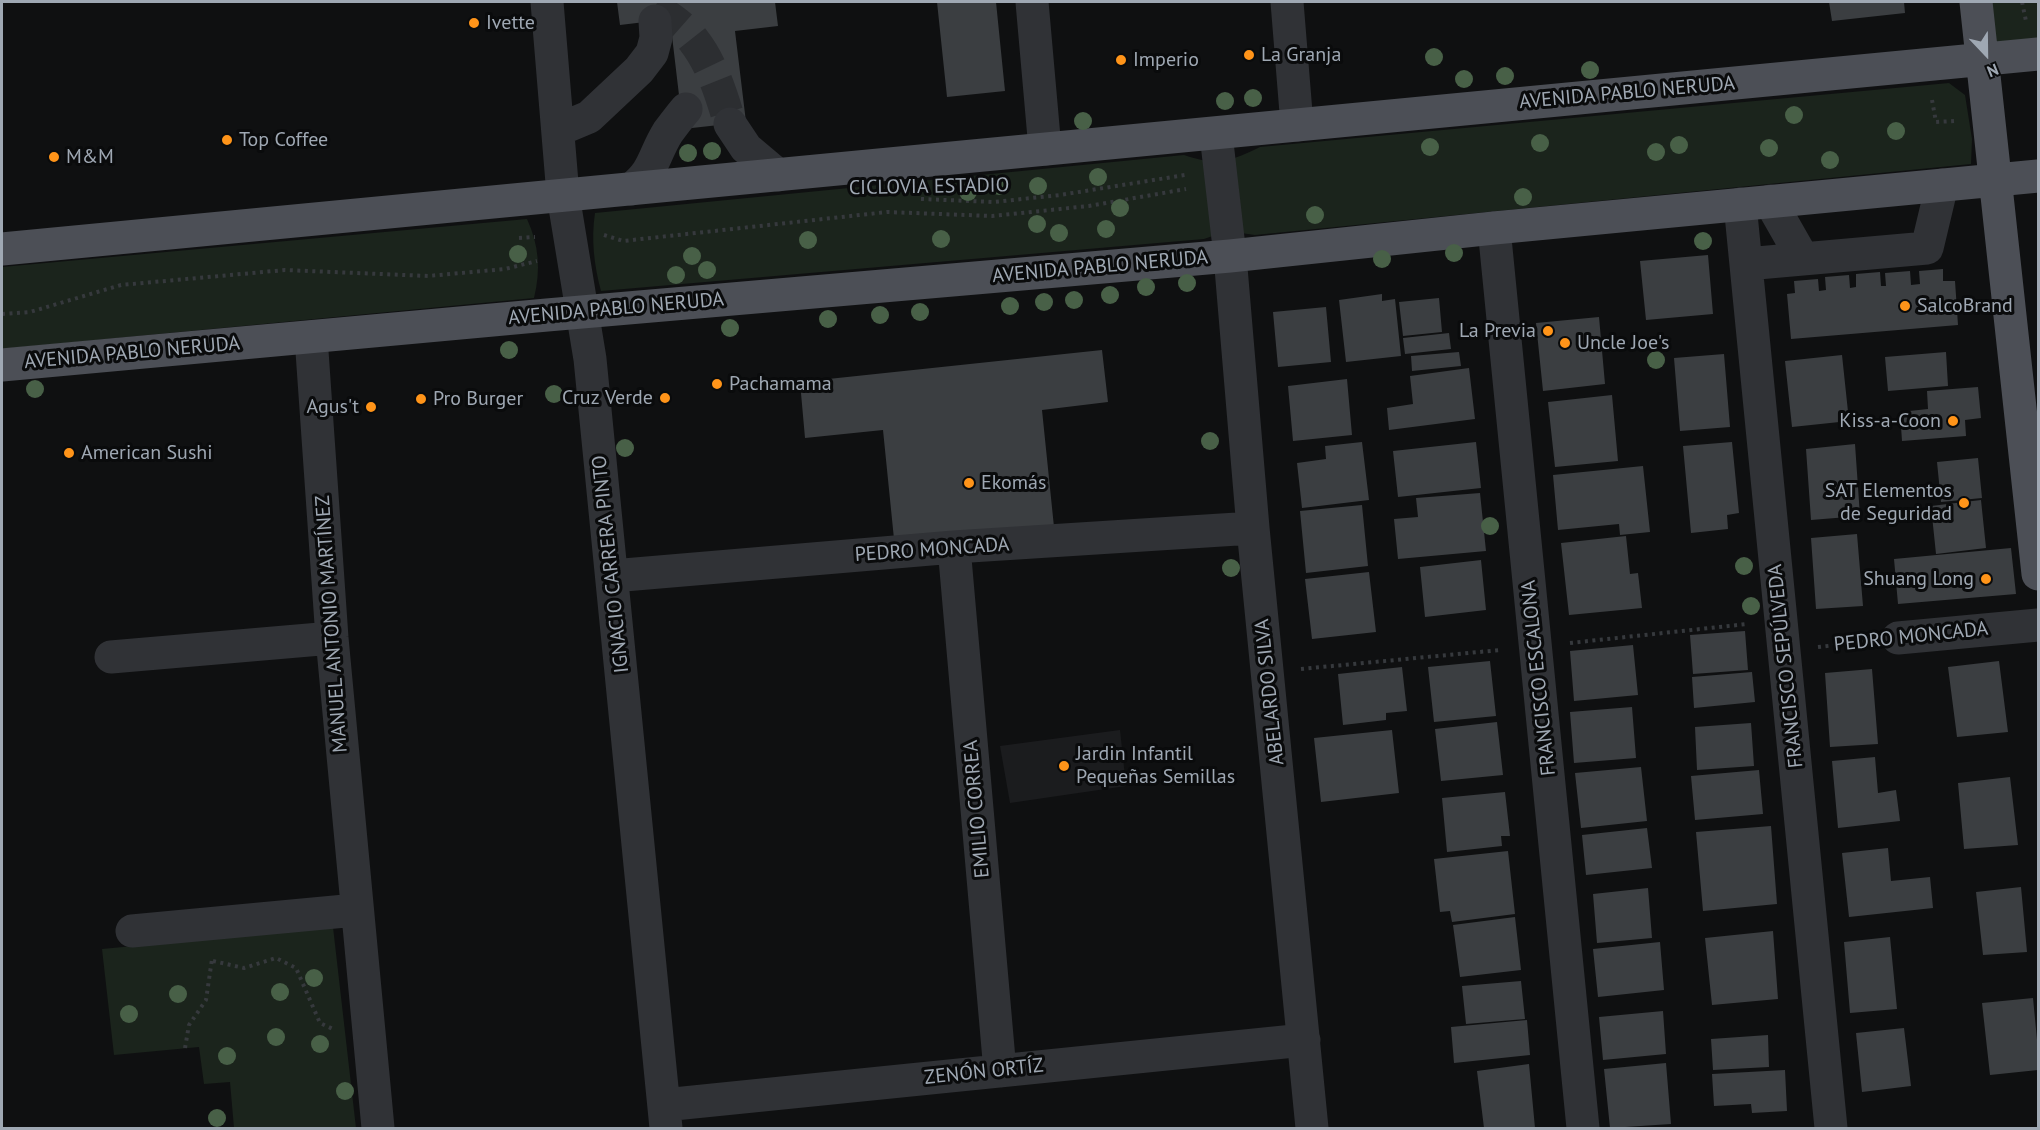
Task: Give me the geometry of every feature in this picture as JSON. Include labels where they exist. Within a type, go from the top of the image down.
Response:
[{"type":"main road","points":[[1976,2],[2037,537],[2038,574]]},
{"type":"main road","name":"AVENIDA PABLO NERUDA","points":[[2,249],[2038,54]]},
{"type":"main road","name":"AVENIDA PABLO NERUDA","points":[[2,365],[1230,256],[1755,202],[2038,176]]},
{"type":"street","name":"IGNACIO CARRERA PINTO","points":[[547,2],[564,195],[590,359],[665,1117]]},
{"type":"street","points":[[1032,2],[1046,149]]},
{"type":"street","points":[[1287,2],[1298,125]]},
{"type":"street","points":[[558,130],[590,117],[639,70],[652,53],[656,38],[655,21]]},
{"type":"street","points":[[631,189],[651,170],[668,133],[686,109]]},
{"type":"street","points":[[730,124],[746,148],[778,175]]},
{"type":"street","name":"AVENIDA PABLO NERUDA","points":[[1216,134],[1230,256]]},
{"type":"street","points":[[1746,264],[1927,248],[1941,185]]},
{"type":"street","points":[[1755,202],[1803,259]]},
{"type":"street","name":"FRANCISCO SEPÚLVEDA","points":[[1755,202],[1746,264],[1831,1128]]},
{"type":"street","name":"FRANCISCO ESCALONA","points":[[1494,228],[1583,1128]]},
{"type":"street","name":"ABELARDO SILVA","points":[[1230,256],[1253,528],[1312,1128]]},
{"type":"street","name":"MANUEL ANTONIO MARTÍNEZ","points":[[311,337],[332,638],[378,1128]]},
{"type":"street","name":"PEDRO MONCADA","points":[[612,576],[954,547],[1253,528]]},
{"type":"street","name":"EMILIO CORREA","points":[[954,547],[1000,1071]]},
{"type":"street","name":"PEDRO MONCADA","points":[[1898,638],[2038,625]]},
{"type":"street","points":[[111,657],[332,638]]},
{"type":"street","points":[[132,931],[356,910]]},
{"type":"street","name":"ZENÓN ORTÍZ","points":[[665,1117],[1000,1071],[1304,1040]]},
{"type":"path","points":[[2022,2],[2026,22]]},
{"type":"path","name":"CICLOVIA ESTADIO","points":[[917,199],[994,202],[1060,195],[1195,174]]},
{"type":"path","points":[[623,241],[887,212],[992,216],[1089,206],[1196,187]]},
{"type":"path","points":[[2,314],[30,312],[121,285],[285,270],[428,276],[505,269],[538,261]]},
{"type":"path","name":"PEDRO MONCADA","points":[[1784,651],[1898,638]]},
{"type":"path","points":[[184,1048],[189,1025],[206,1000],[213,961],[204,939],[207,924]]},
{"type":"path","points":[[213,961],[244,968],[276,958],[296,968],[320,1023],[371,1048]]},
{"type":"shaded area","points":[[1988,2],[2038,2],[2038,43],[1992,50]]},
{"type":"shaded area","points":[[1949,83],[1965,95],[1972,139],[1971,164],[1255,235],[1227,231],[1204,239],[601,291],[595,262],[593,232],[595,213],[1184,155],[1223,161],[1260,147]]},
{"type":"shaded area","points":[[527,219],[538,258],[538,278],[534,298],[2,349],[2,267]]},
{"type":"shaded area","name":"Jardin Infantil Pequeñas Semillas","points":[[1120,730],[1126,786],[1010,803],[1000,746]]},
{"type":"shaded area","points":[[333,927],[356,1128],[234,1128],[230,1082],[204,1084],[199,1047],[114,1055],[102,949]]},
{"type":"building","points":[[617,2],[775,2],[778,26],[735,31],[746,122],[683,129],[670,19],[620,25]]},
{"type":"building","points":[[937,2],[996,2],[1005,91],[947,97]]},
{"type":"building","points":[[1829,2],[1904,2],[1905,13],[1832,21]]},
{"type":"building","points":[[1708,255],[1713,314],[1646,320],[1640,261]]},
{"type":"building","name":"SalcoBrand","points":[[1943,269],[1943,281],[1955,281],[1958,325],[1791,339],[1787,294],[1795,293],[1794,281],[1818,279],[1819,291],[1826,290],[1825,277],[1849,275],[1850,288],[1856,287],[1856,274],[1880,272],[1881,286],[1886,286],[1885,273],[1910,271],[1911,285],[1920,284],[1919,271]]},
{"type":"building","points":[[1382,294],[1382,301],[1395,299],[1401,356],[1346,362],[1339,300]]},
{"type":"building","points":[[1439,298],[1442,332],[1403,336],[1399,302]]},
{"type":"building","points":[[1326,307],[1331,362],[1278,367],[1273,312]]},
{"type":"building","points":[[1599,317],[1605,384],[1543,391],[1536,323]]},
{"type":"building","points":[[1449,333],[1451,349],[1405,354],[1403,338]]},
{"type":"building","name":"Ekomás","points":[[1102,350],[1108,402],[1042,410],[1054,527],[894,539],[883,430],[805,438],[800,382]]},
{"type":"building","points":[[1459,352],[1461,366],[1412,371],[1411,356]]},
{"type":"building","points":[[1946,352],[1948,386],[1888,391],[1885,357]]},
{"type":"building","points":[[1724,354],[1730,427],[1680,431],[1674,358]]},
{"type":"building","points":[[1842,355],[1849,421],[1792,427],[1785,361]]},
{"type":"building","points":[[1469,368],[1475,419],[1389,430],[1387,408],[1413,404],[1410,376]]},
{"type":"building","points":[[1347,379],[1352,435],[1293,441],[1288,386]]},
{"type":"building","points":[[1978,387],[1981,418],[1965,420],[1966,436],[1902,441],[1900,412],[1928,409],[1927,391]]},
{"type":"building","points":[[1612,395],[1618,461],[1555,467],[1548,402]]},
{"type":"building","points":[[1362,442],[1369,500],[1302,508],[1297,463],[1326,459],[1325,446]]},
{"type":"building","points":[[1476,442],[1481,488],[1398,497],[1393,451]]},
{"type":"building","points":[[1732,442],[1739,513],[1727,515],[1728,529],[1691,533],[1683,446]]},
{"type":"building","points":[[1855,444],[1860,516],[1811,520],[1806,449]]},
{"type":"building","points":[[1978,458],[1982,498],[1941,502],[1937,462]]},
{"type":"building","points":[[1643,466],[1650,532],[1620,535],[1619,524],[1558,530],[1553,475]]},
{"type":"building","points":[[1480,493],[1486,551],[1398,559],[1394,519],[1418,517],[1416,498]]},
{"type":"building","points":[[1981,500],[1986,548],[1936,554],[1931,506]]},
{"type":"building","points":[[1362,505],[1368,566],[1306,573],[1300,511]]},
{"type":"building","points":[[1857,534],[1863,606],[1816,609],[1811,538]]},
{"type":"building","points":[[1626,536],[1630,574],[1638,573],[1642,608],[1569,615],[1561,543]]},
{"type":"building","points":[[2011,548],[2016,594],[1898,604],[1894,559]]},
{"type":"building","points":[[1481,560],[1486,610],[1425,617],[1420,567]]},
{"type":"building","points":[[1369,572],[1376,632],[1312,639],[1305,579]]},
{"type":"building","points":[[1745,631],[1748,670],[1693,674],[1690,635]]},
{"type":"building","points":[[1633,645],[1638,695],[1574,701],[1570,651]]},
{"type":"building","points":[[1490,661],[1496,716],[1434,722],[1428,667]]},
{"type":"building","points":[[1999,661],[2008,732],[1957,737],[1948,667]]},
{"type":"building","points":[[1402,667],[1407,711],[1386,713],[1386,720],[1343,725],[1338,674]]},
{"type":"building","points":[[1872,669],[1878,744],[1830,747],[1825,673]]},
{"type":"building","points":[[1752,672],[1755,702],[1694,708],[1692,677]]},
{"type":"building","points":[[1632,707],[1636,758],[1574,763],[1570,712]]},
{"type":"building","points":[[1497,722],[1503,775],[1441,781],[1435,729]]},
{"type":"building","points":[[1751,723],[1754,766],[1697,770],[1695,727]]},
{"type":"building","points":[[1392,730],[1399,793],[1321,802],[1314,738]]},
{"type":"building","points":[[1875,757],[1878,793],[1896,790],[1900,821],[1838,828],[1832,761]]},
{"type":"building","points":[[1641,767],[1647,821],[1581,828],[1575,773]]},
{"type":"building","points":[[1759,770],[1763,814],[1695,820],[1691,776]]},
{"type":"building","points":[[2010,777],[2018,845],[1964,849],[1958,783]]},
{"type":"building","points":[[1505,792],[1510,836],[1501,836],[1502,846],[1447,852],[1442,798]]},
{"type":"building","points":[[1771,826],[1777,904],[1703,911],[1696,832]]},
{"type":"building","points":[[1647,828],[1652,868],[1586,875],[1582,835]]},
{"type":"building","points":[[1888,848],[1891,881],[1930,877],[1933,908],[1849,917],[1842,853]]},
{"type":"building","points":[[1508,851],[1515,914],[1452,922],[1450,911],[1440,912],[1434,859]]},
{"type":"building","points":[[2021,887],[2027,952],[1983,955],[1976,892]]},
{"type":"building","points":[[1648,888],[1652,938],[1597,943],[1593,894]]},
{"type":"building","points":[[1515,917],[1521,970],[1460,977],[1453,925]]},
{"type":"building","points":[[1773,931],[1778,999],[1712,1005],[1705,938]]},
{"type":"building","points":[[1890,937],[1897,1009],[1850,1013],[1844,942]]},
{"type":"building","points":[[1660,942],[1664,990],[1598,997],[1593,949]]},
{"type":"building","points":[[1521,981],[1525,1019],[1466,1024],[1462,986]]},
{"type":"building","points":[[2033,998],[2038,1070],[1990,1075],[1982,1003]]},
{"type":"building","points":[[1663,1011],[1666,1054],[1603,1060],[1599,1017]]},
{"type":"building","points":[[1527,1020],[1530,1055],[1454,1063],[1451,1027]]},
{"type":"building","points":[[1904,1028],[1911,1086],[1862,1092],[1856,1033]]},
{"type":"building","points":[[1768,1035],[1769,1067],[1713,1070],[1711,1039]]},
{"type":"building","points":[[1666,1063],[1671,1124],[1610,1128],[1604,1069]]},
{"type":"building","points":[[1529,1064],[1535,1128],[1484,1128],[1477,1071]]},
{"type":"building","points":[[1785,1070],[1787,1111],[1752,1113],[1751,1104],[1714,1106],[1712,1074]]},
{"type":"tunnel","points":[[654,8],[681,27],[700,50],[716,81],[730,124]]},
{"type":"place","name":"Ivette","points":[[474,23]]},
{"type":"place","name":"La Granja","points":[[1249,55]]},
{"type":"place","name":"Imperio","points":[[1121,60]]},
{"type":"place","name":"Top Coffee","points":[[227,140]]},
{"type":"place","name":"M&M","points":[[54,157]]},
{"type":"place","name":"SalcoBrand","points":[[1905,306]]},
{"type":"place","name":"La Previa","points":[[1548,331]]},
{"type":"place","name":"Uncle Joe's","points":[[1565,343]]},
{"type":"place","name":"Pachamama","points":[[717,384]]},
{"type":"place","name":"Cruz Verde","points":[[665,398]]},
{"type":"place","name":"Pro Burger","points":[[421,399]]},
{"type":"place","name":"Agus't","points":[[371,407]]},
{"type":"place","name":"Kiss-a-Coon","points":[[1953,421]]},
{"type":"place","name":"American Sushi","points":[[69,453]]},
{"type":"place","name":"Ekomás","points":[[969,483]]},
{"type":"place","name":"SAT Elementos de Seguridad","points":[[1964,503]]},
{"type":"place","name":"Shuang Long","points":[[1986,579]]},
{"type":"place","name":"Jardin Infantil Pequeñas Semillas","points":[[1064,766]]}]
